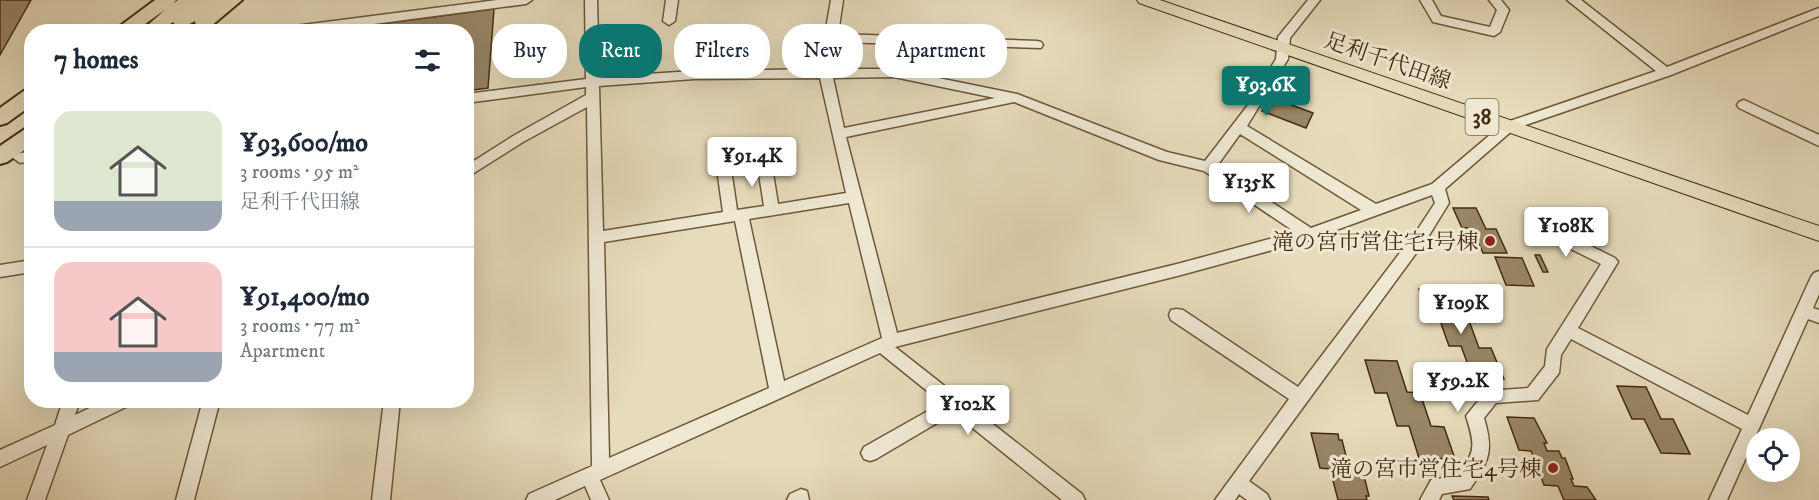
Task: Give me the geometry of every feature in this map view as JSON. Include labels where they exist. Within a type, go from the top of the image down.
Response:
[{"type":"highway","points":[[132,24],[167,0]]},
{"type":"highway","points":[[158,24],[190,0]]},
{"type":"highway","points":[[180,24],[212,0]]},
{"type":"highway","points":[[203,24],[233,0]]},
{"type":"highway","points":[[0,118],[24,101]]},
{"type":"highway","points":[[0,139],[24,122]]},
{"type":"highway","points":[[0,171],[21,155]]},
{"type":"main road","name":"足利千代田線","points":[[1145,0],[1819,234]]},
{"type":"street","points":[[335,24],[482,3],[526,0]]},
{"type":"street","points":[[591,0],[596,238],[595,473],[600,500]]},
{"type":"street","points":[[669,21],[672,0]]},
{"type":"street","points":[[833,24],[837,0]]},
{"type":"street","points":[[1208,167],[1240,128],[1282,59],[1284,37],[1314,0]]},
{"type":"street","points":[[1426,0],[1437,18],[1494,33],[1503,10],[1495,0]]},
{"type":"street","points":[[1573,0],[1666,72]]},
{"type":"street","points":[[535,500],[886,343],[1181,269],[1309,234],[1437,188],[1509,126],[1666,72],[1819,12]]},
{"type":"street","points":[[863,39],[1037,45]]},
{"type":"street","points":[[863,73],[894,73],[1017,98],[1164,156],[1208,167],[1309,234]]},
{"type":"street","points":[[474,98],[594,90],[694,75],[782,74]]},
{"type":"street","points":[[826,78],[886,343],[955,404],[1076,500]]},
{"type":"street","points":[[474,168],[594,90]]},
{"type":"street","points":[[838,134],[1017,98]]},
{"type":"street","points":[[1744,105],[1819,141]]},
{"type":"street","points":[[1240,128],[1375,211]]},
{"type":"street","points":[[764,161],[772,210]]},
{"type":"street","points":[[724,169],[778,392]]},
{"type":"street","points":[[1224,500],[1423,233],[1442,203],[1437,188]]},
{"type":"street","points":[[596,238],[854,197]]},
{"type":"street","points":[[1429,500],[1437,486],[1464,483],[1483,456],[1484,446],[1475,416],[1491,396],[1532,395],[1553,368],[1553,354],[1611,262],[1536,225]]},
{"type":"street","points":[[0,271],[24,267]]},
{"type":"street","points":[[1718,500],[1752,426],[1812,314],[1819,277]]},
{"type":"street","points":[[1177,315],[1301,398]]},
{"type":"street","points":[[1568,330],[1752,426]]},
{"type":"street","points":[[870,453],[955,404]]},
{"type":"street","points":[[36,500],[69,408]]},
{"type":"street","points":[[0,459],[108,408]]},
{"type":"street","points":[[185,500],[210,408]]},
{"type":"street","points":[[381,500],[392,408]]},
{"type":"street","points":[[1238,483],[1261,500]]},
{"type":"building","points":[[0,0],[31,0],[0,55]]},
{"type":"building","points":[[494,9],[488,88],[474,90],[474,24],[381,24]]},
{"type":"building","points":[[1270,97],[1313,113],[1306,128],[1262,111]]},
{"type":"building","name":"滝の宮市営住宅1号棟","points":[[1453,208],[1476,208],[1486,229],[1496,229],[1507,253],[1483,253],[1472,228],[1462,228]]},
{"type":"building","points":[[1535,255],[1540,255],[1548,272],[1543,272]]},
{"type":"building","points":[[1495,257],[1522,258],[1534,286],[1506,285]]},
{"type":"building","points":[[1419,289],[1446,289],[1457,318],[1468,318],[1479,348],[1491,348],[1504,379],[1473,378],[1461,346],[1449,346],[1438,315],[1428,315]]},
{"type":"building","points":[[1365,360],[1397,361],[1407,392],[1420,393],[1431,426],[1444,427],[1455,459],[1419,458],[1409,426],[1397,426],[1387,393],[1375,393]]},
{"type":"building","points":[[1617,386],[1646,387],[1661,419],[1673,419],[1690,454],[1661,453],[1644,419],[1632,419]]},
{"type":"building","name":"滝の宮市営住宅4号棟","points":[[1507,417],[1534,418],[1547,443],[1544,443],[1547,451],[1559,451],[1562,458],[1565,458],[1574,486],[1587,487],[1596,500],[1564,500],[1558,486],[1544,485],[1531,451],[1519,450]]},
{"type":"building","points":[[1311,433],[1338,434],[1339,440],[1342,440],[1347,468],[1359,468],[1361,476],[1364,476],[1369,496],[1366,496],[1367,500],[1338,500],[1330,469],[1320,468]]},
{"type":"building","points":[[1452,496],[1488,497],[1489,500],[1454,500]]},
{"type":"place","name":"滝の宮市営住宅1号棟","points":[[1490,241]]},
{"type":"place","name":"滝の宮市営住宅4号棟","points":[[1553,468]]}]
